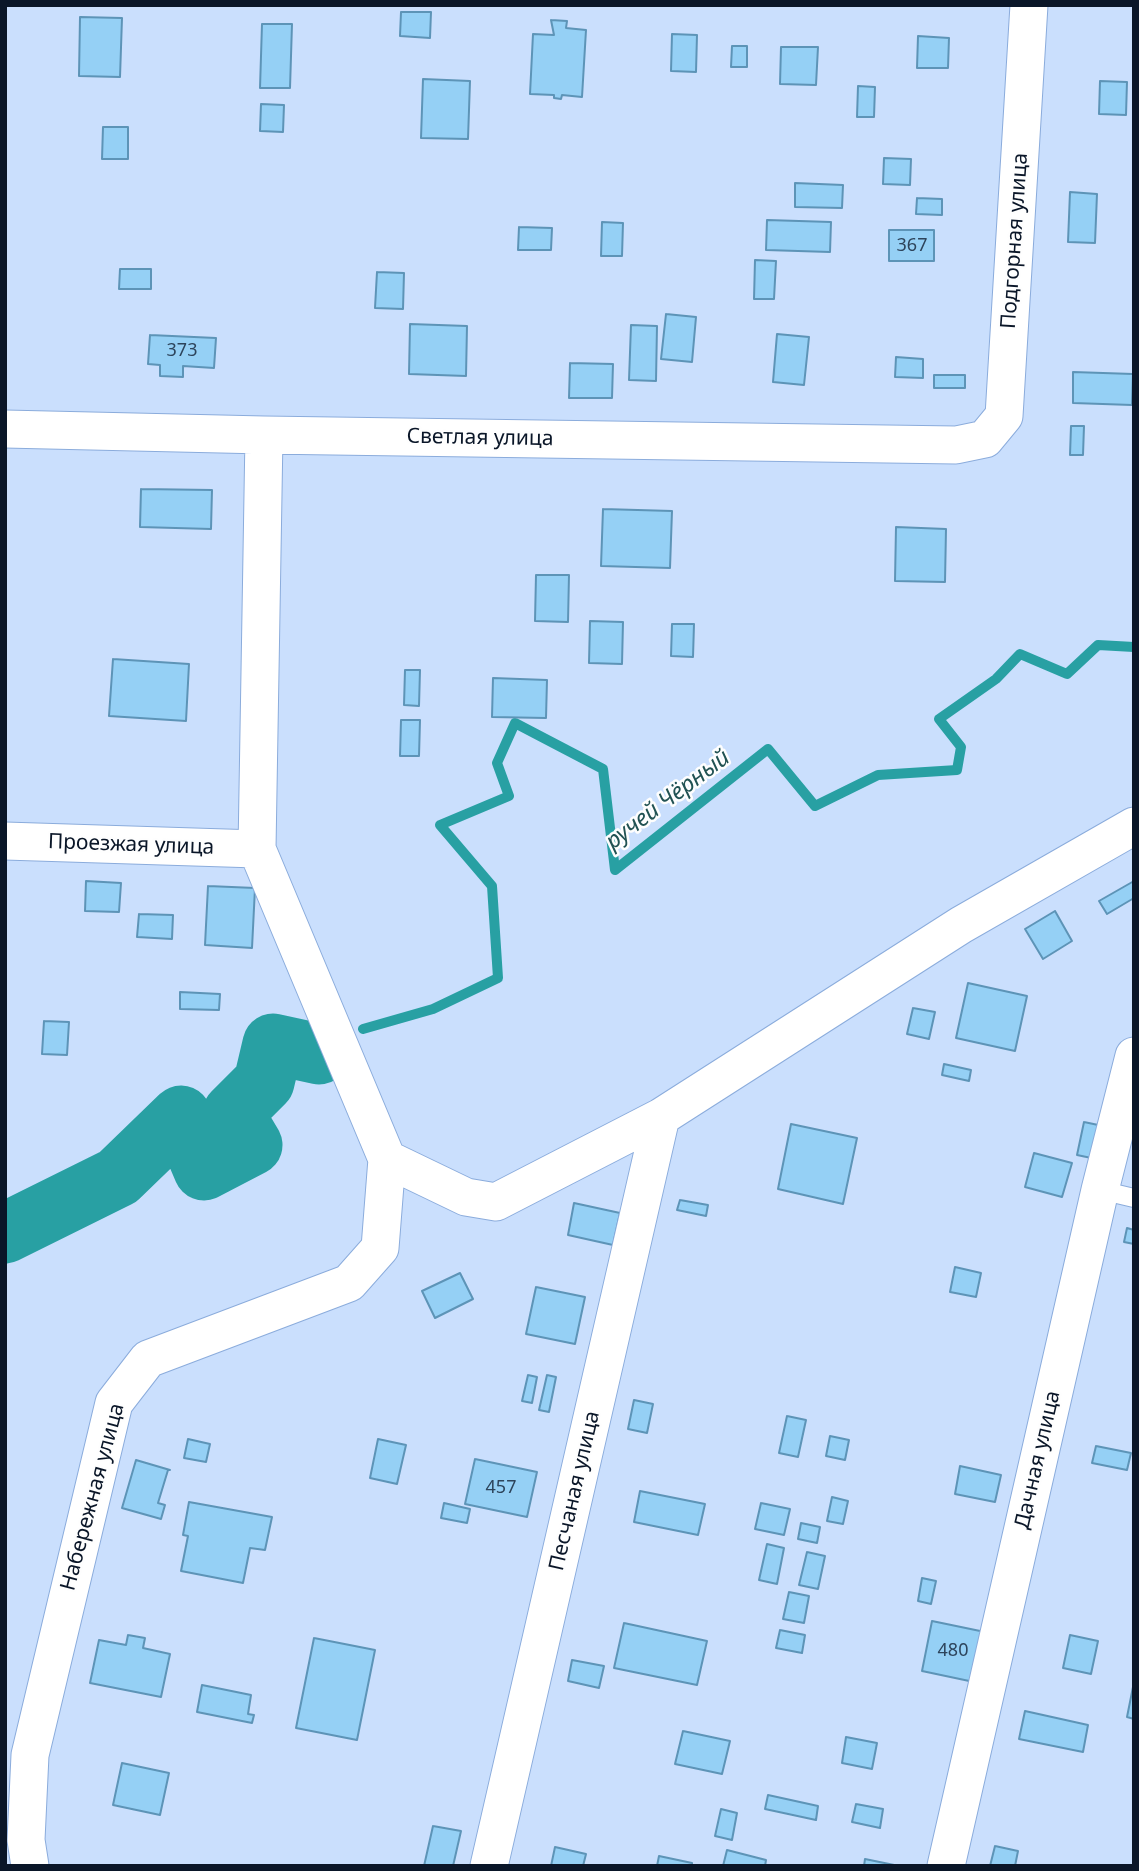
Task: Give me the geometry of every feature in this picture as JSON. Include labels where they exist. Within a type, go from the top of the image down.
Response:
[{"type":"street","name":"Подгорная улица","points":[[956,445],[985,439],[1004,416],[1029,5]]},
{"type":"street","name":"Светлая улица","points":[[5,429],[956,445]]},
{"type":"street","points":[[264,435],[257,849],[387,1159],[466,1197],[496,1202],[661,1117],[961,925],[1134,826]]},
{"type":"street","name":"Проезжая улица","points":[[5,841],[257,849]]},
{"type":"street","name":"Дачная улица","points":[[946,1866],[1117,1194],[1134,1056]]},
{"type":"street","name":"Песчаная улица","points":[[489,1866],[661,1117]]},
{"type":"street","name":"Набережная улица","points":[[30,1866],[26,1840],[30,1755],[114,1402],[148,1359],[349,1283],[380,1248],[387,1159]]},
{"type":"building","points":[[401,12],[431,12],[430,38],[400,36]]},
{"type":"building","points":[[80,17],[122,18],[120,77],[79,76]]},
{"type":"building","points":[[551,20],[567,21],[566,28],[586,30],[582,97],[562,95],[561,99],[554,98],[554,95],[530,94],[533,34],[554,35]]},
{"type":"building","points":[[262,24],[292,24],[290,88],[260,88]]},
{"type":"building","points":[[672,34],[697,35],[696,72],[671,71]]},
{"type":"building","points":[[918,36],[949,38],[948,68],[917,68]]},
{"type":"building","points":[[732,46],[747,46],[747,67],[731,67]]},
{"type":"building","points":[[781,47],[818,47],[816,85],[780,84]]},
{"type":"building","points":[[423,79],[470,81],[468,139],[421,138]]},
{"type":"building","points":[[1100,81],[1127,82],[1126,115],[1099,114]]},
{"type":"building","points":[[858,86],[875,87],[874,117],[857,117]]},
{"type":"building","points":[[261,104],[284,105],[283,132],[260,131]]},
{"type":"building","points":[[103,127],[128,127],[128,159],[102,159]]},
{"type":"building","points":[[884,158],[911,159],[910,185],[883,184]]},
{"type":"building","points":[[795,183],[843,185],[842,208],[795,207]]},
{"type":"building","points":[[1070,192],[1097,194],[1095,243],[1068,242]]},
{"type":"building","points":[[917,198],[942,199],[942,215],[916,214]]},
{"type":"building","points":[[767,220],[831,222],[830,252],[766,250]]},
{"type":"building","points":[[602,222],[623,223],[622,256],[601,256]]},
{"type":"building","points":[[519,227],[552,228],[551,250],[518,250]]},
{"type":"building","points":[[889,230],[934,230],[934,261],[889,261]]},
{"type":"building","points":[[755,260],[776,261],[774,299],[754,299]]},
{"type":"building","points":[[120,269],[151,269],[151,289],[119,289]]},
{"type":"building","points":[[377,272],[404,273],[403,309],[375,308]]},
{"type":"building","points":[[666,314],[696,317],[692,362],[661,359]]},
{"type":"building","points":[[410,324],[467,326],[466,376],[409,374]]},
{"type":"building","points":[[631,325],[657,326],[656,381],[629,380]]},
{"type":"building","points":[[777,334],[809,337],[804,385],[773,382]]},
{"type":"building","points":[[150,335],[216,338],[214,368],[183,366],[183,377],[160,376],[160,365],[148,364]]},
{"type":"building","points":[[896,357],[923,359],[923,378],[895,377]]},
{"type":"building","points":[[570,363],[613,364],[612,398],[569,398]]},
{"type":"building","points":[[1073,372],[1133,374],[1132,405],[1073,403]]},
{"type":"building","points":[[934,375],[965,375],[965,388],[934,388]]},
{"type":"building","points":[[1071,426],[1084,426],[1083,455],[1070,455]]},
{"type":"building","points":[[141,489],[212,490],[211,529],[140,527]]},
{"type":"building","points":[[603,509],[672,511],[670,568],[601,566]]},
{"type":"building","points":[[896,527],[946,529],[945,582],[895,581]]},
{"type":"building","points":[[536,575],[569,575],[568,622],[535,621]]},
{"type":"building","points":[[590,621],[623,622],[622,664],[589,663]]},
{"type":"building","points":[[672,624],[694,624],[693,657],[671,656]]},
{"type":"building","points":[[113,659],[189,664],[186,721],[109,716]]},
{"type":"building","points":[[405,670],[420,670],[419,706],[404,705]]},
{"type":"building","points":[[493,678],[547,680],[546,718],[492,717]]},
{"type":"building","points":[[401,720],[420,720],[419,756],[400,756]]},
{"type":"building","points":[[86,881],[121,883],[119,912],[85,911]]},
{"type":"building","points":[[1134,881],[1134,898],[1107,914],[1099,901]]},
{"type":"building","points":[[208,886],[255,888],[252,948],[205,945]]},
{"type":"building","points":[[1055,911],[1072,941],[1043,959],[1025,929]]},
{"type":"building","points":[[139,914],[173,915],[172,939],[137,937]]},
{"type":"building","points":[[968,983],[1027,996],[1015,1051],[956,1038]]},
{"type":"building","points":[[180,992],[220,994],[219,1010],[180,1009]]},
{"type":"building","points":[[913,1008],[935,1012],[929,1039],[907,1034]]},
{"type":"building","points":[[44,1021],[69,1022],[67,1055],[42,1054]]},
{"type":"building","points":[[944,1064],[971,1070],[969,1081],[942,1075]]},
{"type":"building","points":[[1084,1122],[1103,1126],[1096,1159],[1077,1155]]},
{"type":"building","points":[[791,1124],[857,1138],[843,1204],[778,1189]]},
{"type":"building","points":[[1034,1153],[1072,1163],[1062,1197],[1025,1187]]},
{"type":"building","points":[[680,1200],[708,1205],[706,1216],[677,1210]]},
{"type":"building","points":[[574,1203],[620,1213],[613,1245],[568,1235]]},
{"type":"building","points":[[1127,1228],[1134,1230],[1134,1244],[1124,1242]]},
{"type":"building","points":[[955,1267],[981,1273],[976,1297],[950,1292]]},
{"type":"building","points":[[460,1273],[473,1299],[435,1318],[422,1291]]},
{"type":"building","points":[[536,1287],[585,1297],[575,1344],[526,1334]]},
{"type":"building","points":[[528,1375],[537,1377],[532,1403],[522,1401]]},
{"type":"building","points":[[547,1375],[556,1377],[549,1412],[539,1410]]},
{"type":"building","points":[[634,1400],[653,1404],[647,1433],[628,1429]]},
{"type":"building","points":[[787,1416],[806,1420],[798,1457],[779,1453]]},
{"type":"building","points":[[830,1436],[849,1440],[845,1460],[826,1456]]},
{"type":"building","points":[[188,1439],[210,1444],[206,1462],[184,1458]]},
{"type":"building","points":[[378,1439],[406,1445],[397,1484],[370,1478]]},
{"type":"building","points":[[1096,1446],[1131,1453],[1127,1470],[1092,1463]]},
{"type":"building","points":[[475,1459],[537,1472],[527,1517],[465,1504]]},
{"type":"building","points":[[136,1460],[170,1470],[158,1503],[165,1505],[161,1519],[122,1508]]},
{"type":"building","points":[[960,1466],[1001,1475],[995,1502],[955,1494]]},
{"type":"building","points":[[640,1491],[705,1504],[698,1535],[634,1522]]},
{"type":"building","points":[[832,1497],[848,1501],[843,1524],[827,1521]]},
{"type":"building","points":[[189,1502],[272,1517],[265,1550],[250,1548],[243,1583],[181,1571],[188,1536],[183,1535]]},
{"type":"building","points":[[444,1503],[470,1509],[467,1523],[441,1518]]},
{"type":"building","points":[[761,1503],[790,1509],[784,1535],[755,1529]]},
{"type":"building","points":[[801,1523],[820,1527],[817,1543],[798,1539]]},
{"type":"building","points":[[767,1544],[784,1548],[777,1584],[759,1580]]},
{"type":"building","points":[[807,1552],[825,1556],[818,1589],[799,1585]]},
{"type":"building","points":[[922,1578],[936,1581],[931,1604],[918,1601]]},
{"type":"building","points":[[789,1592],[809,1596],[804,1623],[783,1619]]},
{"type":"building","points":[[932,1621],[985,1632],[974,1682],[922,1671]]},
{"type":"building","points":[[624,1623],[707,1641],[697,1685],[614,1668]]},
{"type":"building","points":[[780,1630],[805,1635],[802,1653],[776,1648]]},
{"type":"building","points":[[128,1635],[145,1638],[143,1648],[170,1654],[161,1697],[90,1683],[99,1640],[126,1645]]},
{"type":"building","points":[[1070,1635],[1098,1641],[1091,1674],[1063,1668]]},
{"type":"building","points":[[314,1638],[375,1650],[357,1740],[296,1728]]},
{"type":"building","points":[[572,1660],[604,1666],[599,1688],[568,1681]]},
{"type":"building","points":[[202,1685],[251,1695],[248,1714],[254,1715],[252,1723],[197,1712]]},
{"type":"building","points":[[1134,1688],[1134,1719],[1127,1717]]},
{"type":"building","points":[[1025,1711],[1088,1725],[1083,1752],[1019,1739]]},
{"type":"building","points":[[683,1731],[730,1741],[722,1774],[675,1764]]},
{"type":"building","points":[[846,1737],[877,1743],[872,1769],[842,1763]]},
{"type":"building","points":[[122,1763],[169,1773],[160,1815],[113,1805]]},
{"type":"building","points":[[768,1795],[818,1806],[816,1820],[765,1809]]},
{"type":"building","points":[[856,1804],[883,1809],[880,1828],[852,1822]]},
{"type":"building","points":[[721,1809],[737,1813],[732,1840],[715,1836]]},
{"type":"building","points":[[433,1826],[461,1831],[453,1866],[424,1866]]},
{"type":"building","points":[[995,1846],[1018,1851],[1015,1866],[990,1866]]},
{"type":"building","points":[[555,1847],[586,1854],[583,1866],[551,1866]]},
{"type":"building","points":[[727,1850],[766,1860],[765,1866],[723,1866]]},
{"type":"building","points":[[659,1856],[692,1863],[692,1866],[657,1866]]},
{"type":"building","points":[[865,1859],[899,1866],[864,1866]]},
{"type":"waterway","name":"ручей Чёрный","points":[[363,1029],[433,1009],[498,978],[492,886],[440,825],[509,796],[497,763],[515,723],[603,769],[615,870],[768,749],[815,806],[878,775],[957,770],[961,747],[939,719],[996,679],[1020,654],[1067,674],[1098,645],[1134,647]]},
{"type":"waterway","points":[[5,1233],[118,1177],[181,1116],[204,1170],[252,1145],[233,1113],[264,1082],[273,1044],[319,1054]]}]
